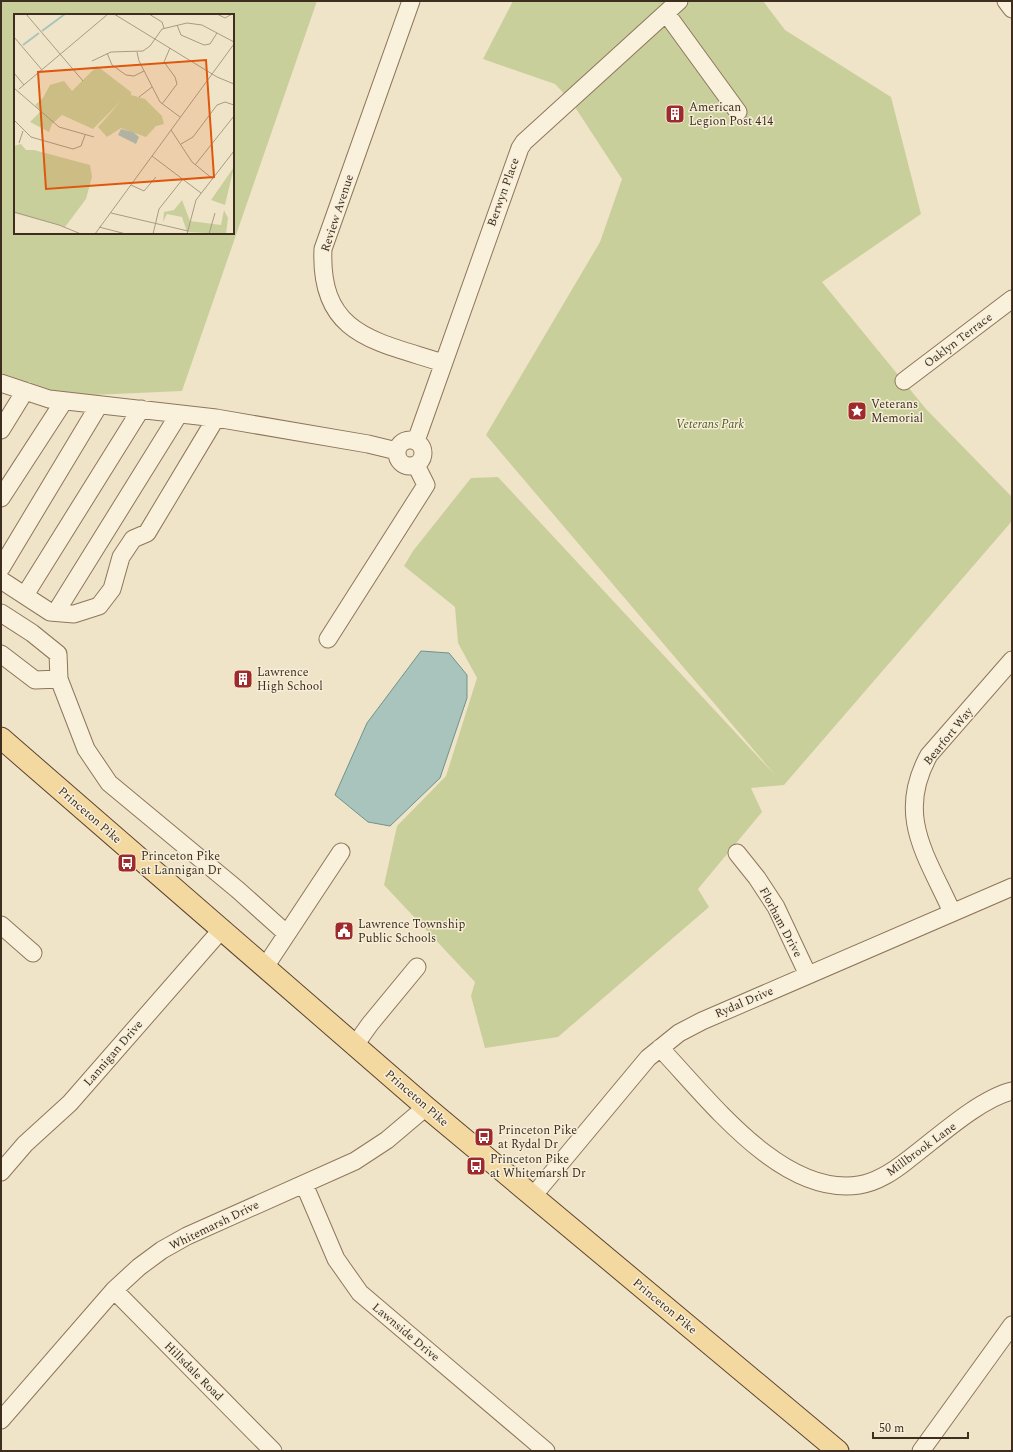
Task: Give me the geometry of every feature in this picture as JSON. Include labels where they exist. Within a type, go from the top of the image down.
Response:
[{"type":"main road","name":"Princeton Pike","points":[[1,738],[426,1107],[838,1451]]},
{"type":"street","name":"Review Avenue","points":[[411,1],[323,249],[323,267],[329,298],[336,312],[347,324],[360,334],[374,340],[443,363]]},
{"type":"street","name":"Berwyn Place","points":[[418,434],[520,148],[524,142],[679,1]]},
{"type":"street","points":[[1006,1],[1012,9]]},
{"type":"street","points":[[666,13],[738,112]]},
{"type":"street","name":"Oaklyn Terrace","points":[[904,381],[1012,299]]},
{"type":"street","points":[[1,383],[49,399],[216,418],[368,444],[397,451]]},
{"type":"street","points":[[1,430],[24,391]]},
{"type":"street","points":[[1,498],[64,401]]},
{"type":"street","points":[[1,568],[99,405]]},
{"type":"street","points":[[25,595],[141,409]]},
{"type":"street","points":[[56,612],[179,414]]},
{"type":"street","points":[[1,580],[50,612],[74,614],[99,606],[112,589],[120,557],[133,539],[147,533],[216,418]]},
{"type":"street","points":[[418,434],[423,451],[422,459],[416,465],[404,465],[398,459],[397,451],[404,441],[418,434]]},
{"type":"street","points":[[328,639],[426,485],[416,465]]},
{"type":"street","points":[[1,613],[32,633],[58,654],[59,679],[86,749],[109,782],[238,890],[287,934]]},
{"type":"street","points":[[1,654],[35,680],[59,679]]},
{"type":"street","name":"Bearfort Way","points":[[952,912],[918,837],[914,821],[914,788],[920,772],[929,756],[1012,660]]},
{"type":"street","points":[[265,967],[341,852]]},
{"type":"street","name":"Florham Drive","points":[[737,853],[757,878],[776,907],[808,975]]},
{"type":"street","name":"Rydal Drive","points":[[533,1196],[648,1058],[679,1033],[702,1021],[1012,887]]},
{"type":"street","points":[[1,925],[33,953]]},
{"type":"street","name":"Lannigan Drive","points":[[1,1172],[25,1144],[70,1103],[222,930]]},
{"type":"street","points":[[355,1045],[370,1024],[417,967]]},
{"type":"street","name":"Millbrook Lane","points":[[660,1048],[742,1134],[762,1151],[805,1178],[824,1184],[841,1186],[859,1185],[888,1174],[987,1100],[1012,1091]]},
{"type":"street","name":"Whitemarsh Drive","points":[[1,1420],[114,1290],[139,1267],[187,1236],[364,1156],[387,1140],[426,1107]]},
{"type":"street","name":"Lawnside Drive","points":[[304,1184],[336,1259],[360,1293],[546,1451]]},
{"type":"street","name":"Hillsdale Road","points":[[114,1290],[274,1451]]},
{"type":"street","points":[[921,1451],[1012,1325]]},
{"type":"green space","points":[[1,1],[317,1],[182,391],[70,396],[1,373]]},
{"type":"green space","name":"Veterans Park","points":[[513,1],[763,1],[785,30],[891,97],[921,214],[822,282],[926,409],[1012,497],[1012,521],[784,785],[751,788],[762,812],[698,889],[709,907],[558,1037],[485,1048],[471,996],[475,982],[384,885],[397,826],[446,776],[477,678],[458,643],[455,607],[404,566],[413,551],[471,478],[498,477],[775,775],[486,435],[600,242],[622,179],[571,101],[555,84],[483,59]]},
{"type":"water","points":[[421,651],[449,653],[467,675],[467,698],[440,778],[390,826],[368,822],[335,795],[367,723]]},
{"type":"place","name":"American Legion Post 414","points":[[675,114]]},
{"type":"place","name":"Veterans Memorial","points":[[857,411]]},
{"type":"place","name":"Lawrence High School","points":[[243,679]]},
{"type":"place","name":"Princeton Pike at Lannigan Dr","points":[[127,863]]},
{"type":"place","name":"Lawrence Township Public Schools","points":[[344,931]]},
{"type":"place","name":"Princeton Pike at Rydal Dr","points":[[484,1137]]},
{"type":"place","name":"Princeton Pike at Whitemarsh Dr","points":[[476,1166]]}]
